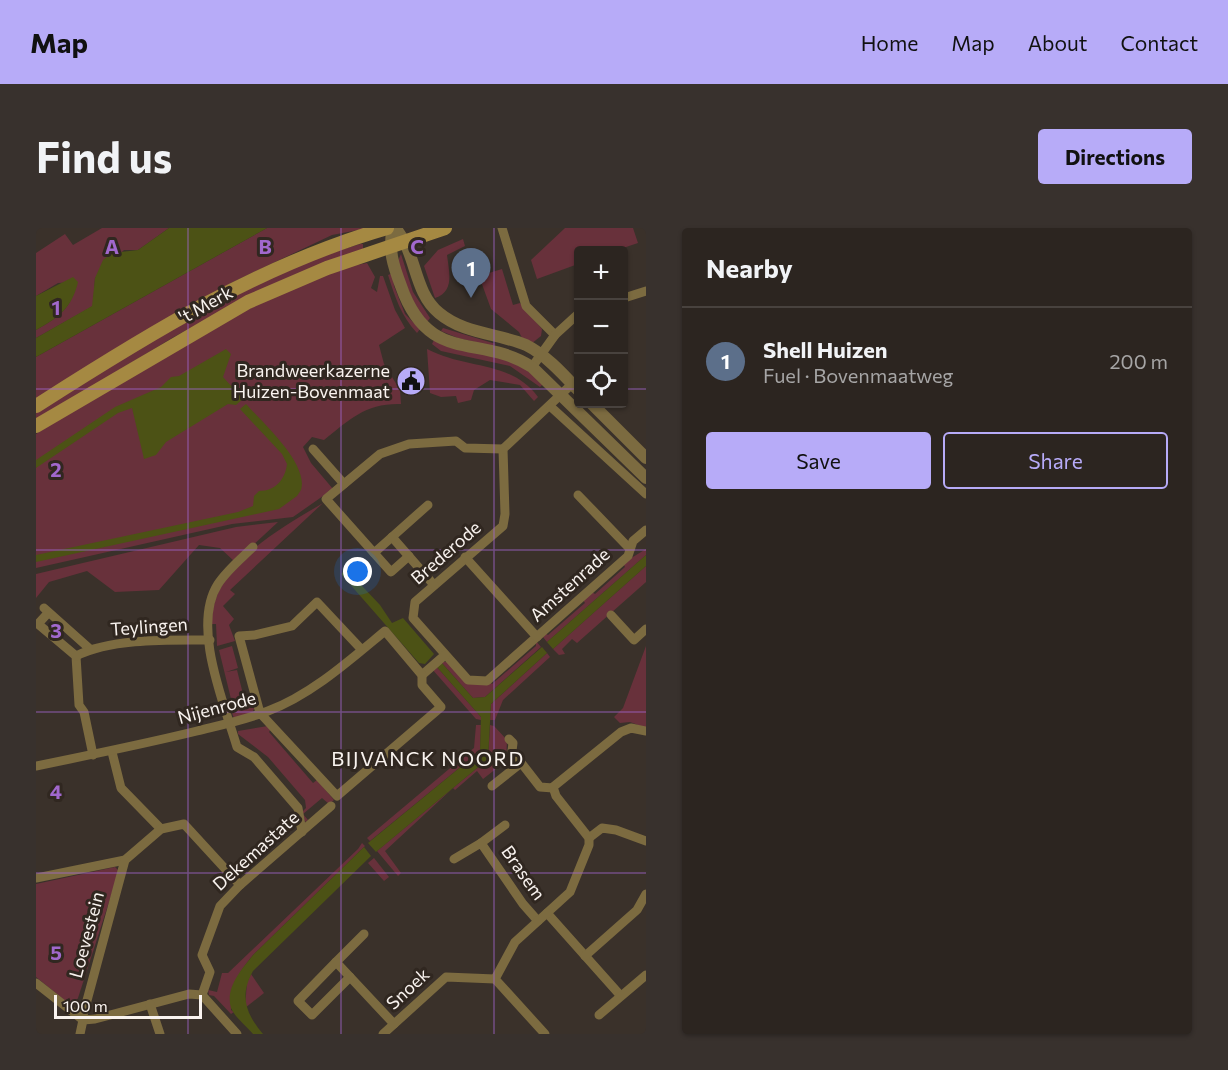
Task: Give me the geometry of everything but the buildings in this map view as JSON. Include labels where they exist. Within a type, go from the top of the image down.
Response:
[{"type":"main road","name":"'t Merk","points":[[36,406],[218,296],[294,260],[387,228]]},
{"type":"main road","name":"'t Merk","points":[[36,426],[248,302],[287,284],[389,245],[445,228]]},
{"type":"street","points":[[574,386],[540,354],[508,339],[459,326],[432,307],[415,270],[406,240],[394,228],[389,245],[407,303],[429,331],[452,344],[504,355],[532,367],[646,478]]},
{"type":"street","points":[[502,228],[526,306],[555,335]]},
{"type":"street","points":[[628,297],[646,291]]},
{"type":"street","points":[[532,367],[555,335],[574,318]]},
{"type":"street","points":[[504,355],[508,339]]},
{"type":"street","points":[[409,556],[391,572],[326,499],[380,454],[409,444],[456,441],[465,448],[503,449],[561,396],[574,388]]},
{"type":"street","points":[[551,407],[646,494]]},
{"type":"street","points":[[596,408],[646,458]]},
{"type":"street","points":[[313,448],[344,484]]},
{"type":"street","name":"Brederode","points":[[416,601],[503,526],[505,514],[503,449]]},
{"type":"street","points":[[578,495],[630,549]]},
{"type":"street","points":[[374,553],[428,505]]},
{"type":"street","name":"Amstenrade","points":[[416,601],[413,618],[442,657],[468,680],[485,681],[628,555],[633,541],[646,530]]},
{"type":"street","points":[[392,537],[434,585]]},
{"type":"street","points":[[253,547],[218,584],[209,602],[212,663],[237,747],[254,757],[298,808],[302,832]]},
{"type":"street","points":[[465,557],[537,637]]},
{"type":"street","points":[[362,650],[317,602],[292,626],[255,636],[239,636],[260,713],[337,796],[441,706],[422,685],[422,675],[442,657]]},
{"type":"street","name":"Teylingen","points":[[90,649],[46,611],[38,624],[76,656],[90,649],[164,639],[210,640]]},
{"type":"street","points":[[611,615],[634,640],[646,629]]},
{"type":"street","name":"Nijenrode","points":[[36,766],[112,752],[260,713],[307,691],[385,631],[422,675]]},
{"type":"street","points":[[76,656],[79,705],[84,712],[93,755]]},
{"type":"street","points":[[509,739],[513,742],[512,751],[542,788],[553,788],[621,732],[631,728],[646,731]]},
{"type":"street","points":[[112,752],[121,788],[161,829],[184,824],[240,885]]},
{"type":"street","points":[[492,786],[521,763]]},
{"type":"street","points":[[553,788],[589,838]]},
{"type":"street","name":"Dekemastate","points":[[202,995],[210,972],[202,955],[220,906],[240,885],[331,806]]},
{"type":"street","name":"Brasem","points":[[454,859],[505,825]]},
{"type":"street","points":[[545,1034],[495,979],[515,942],[574,887],[589,838],[602,828],[616,830],[646,841]]},
{"type":"street","name":"Loevestein","points":[[36,878],[125,860],[161,829]]},
{"type":"street","name":"Brasem","points":[[481,843],[523,904],[538,921]]},
{"type":"street","name":"Loevestein","points":[[80,1034],[125,860]]},
{"type":"street","points":[[585,956],[637,910],[646,894]]},
{"type":"street","points":[[547,913],[620,995]]},
{"type":"street","points":[[350,976],[312,1015],[298,1001],[364,933]]},
{"type":"street","points":[[336,962],[394,1024]]},
{"type":"street","points":[[599,1015],[646,975]]},
{"type":"street","name":"Snoek","points":[[383,1034],[446,977],[495,979]]},
{"type":"street","points":[[36,983],[82,1020],[189,994],[202,995],[237,1034]]},
{"type":"street","points":[[150,1004],[160,1034]]},
{"type":"shaded area","points":[[102,228],[169,228],[138,250],[124,250],[95,278],[93,306],[36,338],[36,330],[51,321],[68,305],[77,282],[58,283],[36,296],[36,253],[65,234],[73,245]]},
{"type":"shaded area","points":[[169,228],[267,228],[36,357],[36,338],[92,306],[95,278],[103,260],[112,253],[138,250]]},
{"type":"shaded area","points":[[267,228],[369,228],[332,235],[231,283],[36,400],[36,357]]},
{"type":"shaded area","points":[[565,228],[633,228],[638,243],[628,246],[574,246],[574,265],[537,279],[531,260]]},
{"type":"shaded area","points":[[463,239],[465,246],[447,255],[448,286],[446,291],[435,298],[424,266],[438,250]]},
{"type":"shaded area","points":[[363,244],[363,250],[254,293],[172,338],[36,421],[36,411],[193,317],[274,276]]},
{"type":"shaded area","points":[[401,254],[413,292],[430,318],[427,322],[419,315],[397,263]]},
{"type":"shaded area","points":[[367,263],[375,277],[371,288],[377,292],[380,276],[383,276],[395,310],[405,328],[379,345],[384,364],[400,390],[401,404],[368,409],[324,440],[312,437],[303,447],[311,463],[333,489],[293,517],[232,524],[36,568],[36,434],[125,376],[218,324],[323,276]]},
{"type":"shaded area","points":[[502,269],[513,305],[520,303],[542,329],[541,336],[531,344],[523,340],[519,332],[491,309],[479,276]]},
{"type":"shaded area","points":[[393,273],[394,286],[405,314],[420,329],[417,333],[407,320],[396,299],[388,275]]},
{"type":"shaded area","points":[[73,277],[78,282],[68,305],[51,321],[36,330],[36,296]]},
{"type":"shaded area","points":[[443,328],[496,344],[491,346],[458,338],[441,331]]},
{"type":"shaded area","points":[[434,340],[452,347],[508,360],[544,383],[540,387],[510,366],[441,351],[432,344]]},
{"type":"shaded area","points":[[226,349],[231,354],[223,377],[243,399],[236,405],[228,404],[166,442],[156,455],[144,459],[132,408],[118,413],[36,468],[36,460],[115,407],[161,387],[171,377],[179,376]]},
{"type":"shaded area","points":[[427,349],[442,356],[502,371],[527,385],[538,397],[534,401],[520,385],[490,380],[474,390],[471,400],[458,403],[456,396],[441,397],[430,393]]},
{"type":"shaded area","points":[[246,404],[292,456],[302,480],[301,490],[297,496],[279,509],[36,562],[36,555],[238,512],[253,506],[254,496],[259,491],[270,489],[278,484],[287,464],[282,454],[240,409]]},
{"type":"shaded area","points":[[323,503],[230,590],[235,594],[223,606],[234,619],[229,625],[235,641],[217,646],[216,624],[212,624],[214,603],[222,584],[235,567],[268,537]]},
{"type":"shaded area","points":[[278,522],[235,562],[220,548],[199,545],[159,590],[115,592],[87,571],[49,582],[36,598],[36,574],[236,527]]},
{"type":"shaded area","points":[[646,549],[646,555],[547,642],[543,637],[545,633],[548,635],[585,603],[583,600],[592,592],[595,594],[625,567],[623,563]]},
{"type":"shaded area","points":[[646,555],[646,566],[553,649],[547,642]]},
{"type":"shaded area","points":[[646,566],[646,582],[577,643],[572,639],[562,649],[565,654],[559,655],[553,649]]},
{"type":"shaded area","points":[[346,569],[380,605],[392,623],[403,618],[434,654],[425,664],[419,663],[341,574]]},
{"type":"shaded area","points":[[536,641],[541,647],[485,697],[473,698],[441,662],[448,662],[467,683],[486,685],[490,682],[492,684],[536,646]]},
{"type":"shaded area","points":[[232,646],[238,668],[226,672],[237,670],[245,702],[252,700],[254,709],[252,713],[234,718],[229,706],[232,703],[219,650]]},
{"type":"shaded area","points":[[646,646],[646,728],[630,722],[620,723],[614,717],[623,708]]},
{"type":"shaded area","points":[[542,647],[547,653],[491,704],[488,759],[376,852],[368,843],[480,751],[481,717],[436,666],[441,662],[473,698],[485,697]]},
{"type":"shaded area","points":[[547,653],[550,657],[503,700],[495,720],[490,720],[491,704]]},
{"type":"shaded area","points":[[436,666],[481,717],[481,720],[476,719],[432,669]]},
{"type":"shaded area","points":[[476,725],[481,725],[480,751],[370,841],[367,838],[474,748]]},
{"type":"shaded area","points":[[490,725],[494,726],[507,740],[506,761],[483,779],[477,771],[455,790],[453,788],[488,759]]},
{"type":"shaded area","points":[[268,726],[271,729],[269,732],[313,783],[317,780],[334,800],[329,804],[322,798],[303,814],[308,820],[305,822],[302,812],[306,808],[305,800],[268,757],[238,734],[238,731]]},
{"type":"shaded area","points":[[453,788],[385,851],[401,873],[398,876],[377,851]]},
{"type":"shaded area","points":[[362,843],[365,846],[247,962],[234,986],[231,1010],[234,1012],[231,1014],[214,996],[209,995],[208,990],[217,992],[222,973],[228,973]]},
{"type":"shaded area","points":[[364,847],[371,856],[253,971],[246,989],[246,1004],[252,1019],[263,1034],[253,1034],[231,1008],[230,993],[235,980],[253,955]]},
{"type":"shaded area","points":[[374,858],[389,877],[384,881],[368,863]]},
{"type":"shaded area","points":[[115,867],[119,871],[78,998],[73,1007],[36,977],[36,884]]},
{"type":"shaded area","points":[[251,974],[264,993],[245,1008],[247,981]]},
{"type":"place","name":"Shell Huizen","points":[[471,298]]},
{"type":"place","name":"Brandweerkazerne Huizen-Bovenmaat","points":[[411,381]]},
{"type":"district","name":"BIJVANCK NOORD","points":[[428,759]]}]
